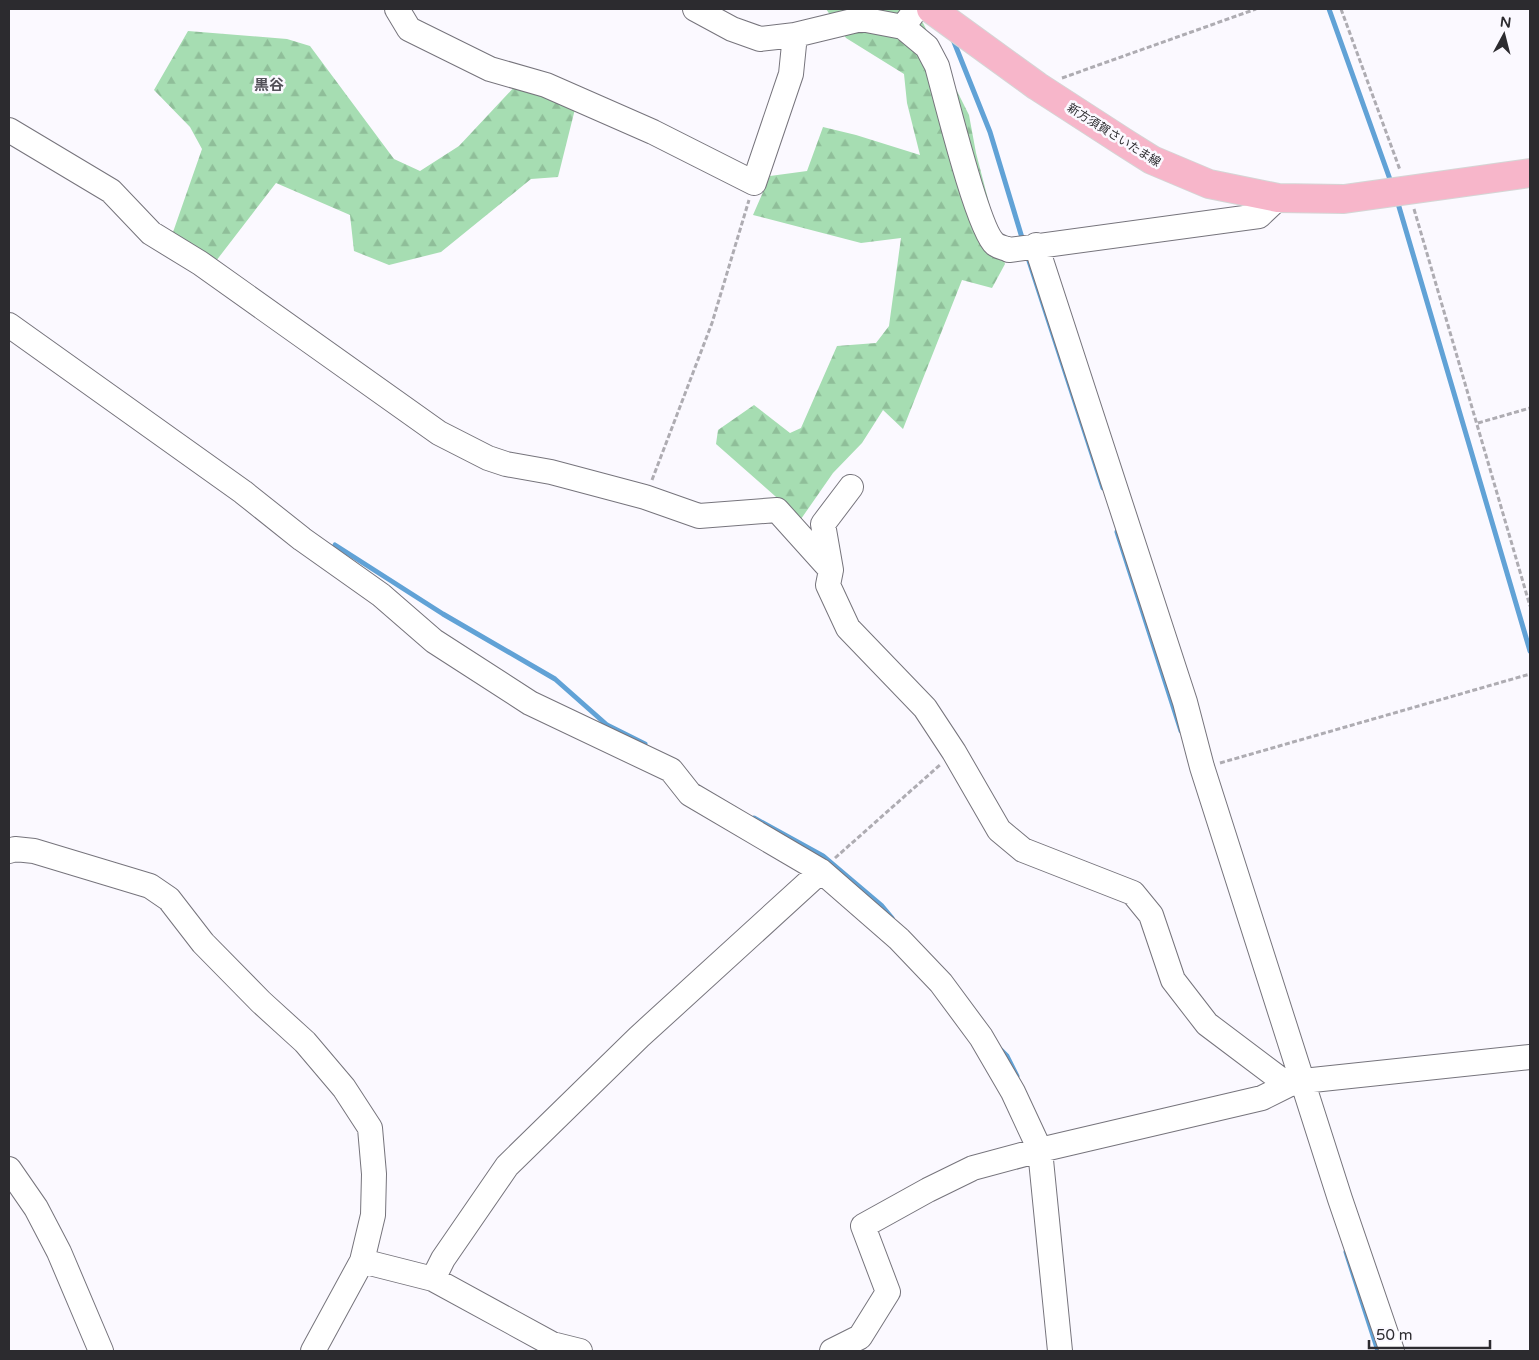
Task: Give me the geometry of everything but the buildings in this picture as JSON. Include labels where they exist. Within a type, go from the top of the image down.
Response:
[{"type":"main road","name":"新方須賀さいたま線","points":[[931,9],[1037,86],[1152,160],[1181,174],[1209,184],[1278,198],[1344,199],[1530,173]]},
{"type":"street","points":[[397,9],[409,29],[490,69],[546,85],[653,132],[754,183],[791,74],[795,35]]},
{"type":"street","points":[[695,9],[732,29],[760,39],[795,35],[861,19],[910,18],[937,66],[986,230],[995,244],[1010,250],[1259,216],[1278,198]]},
{"type":"street","points":[[9,130],[111,190],[152,233],[200,263],[439,434],[506,464],[551,472],[645,497],[700,516],[777,510],[831,570]]},
{"type":"street","points":[[1036,245],[1186,702],[1202,766],[1296,1083],[1392,1351]]},
{"type":"street","points":[[9,325],[243,492],[302,539],[381,595],[434,641],[530,703],[670,770],[690,794],[821,871],[899,939],[941,983],[980,1038],[1013,1092],[1040,1150],[1060,1351]]},
{"type":"street","points":[[851,487],[823,524],[831,570],[828,584],[848,628],[925,708],[954,752],[999,830],[1023,850],[1133,893],[1151,915],[1173,980],[1207,1024],[1296,1083]]},
{"type":"street","points":[[9,852],[15,849],[34,851],[150,886],[169,899],[203,943],[261,1002],[305,1042],[344,1088],[370,1128],[374,1174],[373,1215],[362,1261],[313,1351]]},
{"type":"street","points":[[433,1279],[442,1259],[507,1166],[639,1037],[821,871]]},
{"type":"street","points":[[832,1351],[860,1336],[888,1292],[863,1226],[928,1190],[973,1168],[1040,1150],[1262,1098],[1296,1083],[1530,1057]]},
{"type":"street","points":[[9,1169],[36,1208],[59,1252],[101,1351]]},
{"type":"street","points":[[362,1261],[433,1279],[552,1344],[580,1351]]},
{"type":"path","points":[[1037,86],[1256,9]]},
{"type":"path","points":[[1341,9],[1408,191],[1478,423],[1530,606]]},
{"type":"path","points":[[645,497],[692,380],[712,323],[754,183]]},
{"type":"path","points":[[1478,423],[1530,408]]},
{"type":"path","points":[[1202,766],[1237,760],[1332,729],[1530,674]]},
{"type":"path","points":[[821,871],[954,752]]},
{"type":"green space","points":[[826,9],[908,9],[923,23],[969,115],[976,153],[1005,264],[992,288],[962,280],[903,429],[883,410],[862,443],[833,473],[801,519],[716,444],[718,430],[754,405],[790,433],[801,428],[837,346],[876,343],[889,326],[901,238],[861,243],[753,215],[770,176],[807,171],[823,127],[920,155],[907,103],[904,74],[846,38]]},
{"type":"green space","points":[[188,31],[287,39],[310,46],[394,159],[420,171],[459,146],[518,83],[575,109],[558,177],[531,179],[441,252],[389,265],[354,251],[350,215],[276,183],[216,261],[172,235],[202,149],[190,127],[154,90]]},
{"type":"waterway","points":[[1329,9],[1392,185]]},
{"type":"waterway","points":[[952,37],[990,132],[1023,241]]},
{"type":"waterway","points":[[1397,200],[1530,651]]},
{"type":"waterway","points":[[1029,261],[1103,488]]},
{"type":"waterway","points":[[1117,532],[1181,731]]},
{"type":"waterway","points":[[335,545],[443,614],[555,679],[607,725],[645,744]]},
{"type":"waterway","points":[[754,818],[823,856],[882,906],[892,918]]},
{"type":"waterway","points":[[1001,1050],[1007,1056],[1017,1076]]},
{"type":"waterway","points":[[1346,1252],[1378,1351]]},
{"type":"district","name":"黒谷","points":[[269,85]]}]
